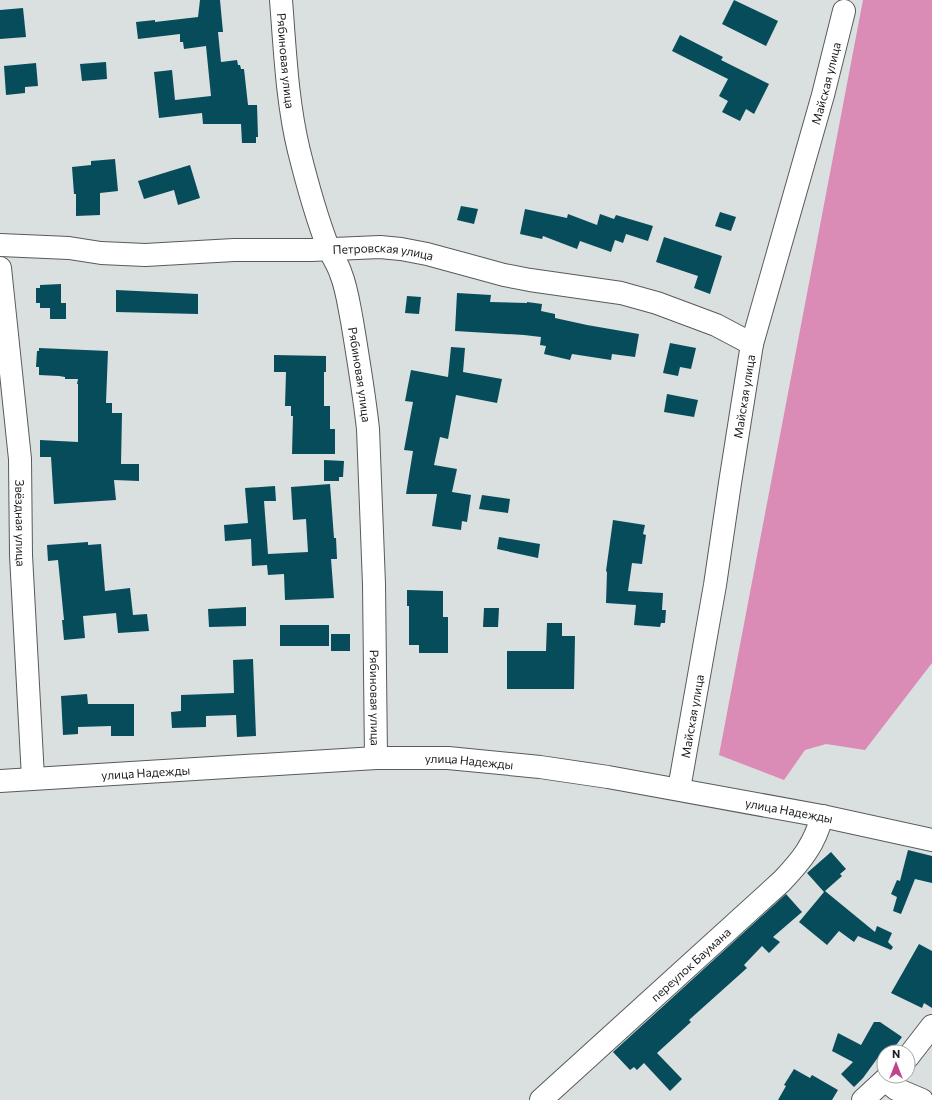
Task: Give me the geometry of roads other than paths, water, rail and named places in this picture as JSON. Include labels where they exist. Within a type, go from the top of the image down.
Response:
[{"type":"street","name":"Рябиновая улица","points":[[281,0],[294,126],[321,229],[329,249],[342,274],[355,337],[368,429],[374,584],[376,758]]},
{"type":"street","name":"Майская улица","points":[[679,789],[715,585],[752,344],[823,95],[844,11]]},
{"type":"street","name":"Петровская улица","points":[[0,245],[69,248],[101,253],[145,255],[234,250],[311,250],[380,247],[401,249],[427,254],[475,268],[530,280],[621,293],[683,312],[716,325],[752,344]]},
{"type":"street","name":"Звёздная улица","points":[[0,268],[20,459],[21,555],[33,778]]},
{"type":"street","name":"улица Надежды","points":[[0,780],[376,758],[442,758],[540,767],[608,777],[822,816],[932,840]]},
{"type":"street","name":"переулок Баумана","points":[[541,1100],[782,881],[811,846],[816,837],[822,816]]},
{"type":"street","points":[[916,1047],[932,1026]]},
{"type":"street","points":[[863,1100],[880,1084]]},
{"type":"street","points":[[892,1084],[896,1089],[922,1100]]}]
